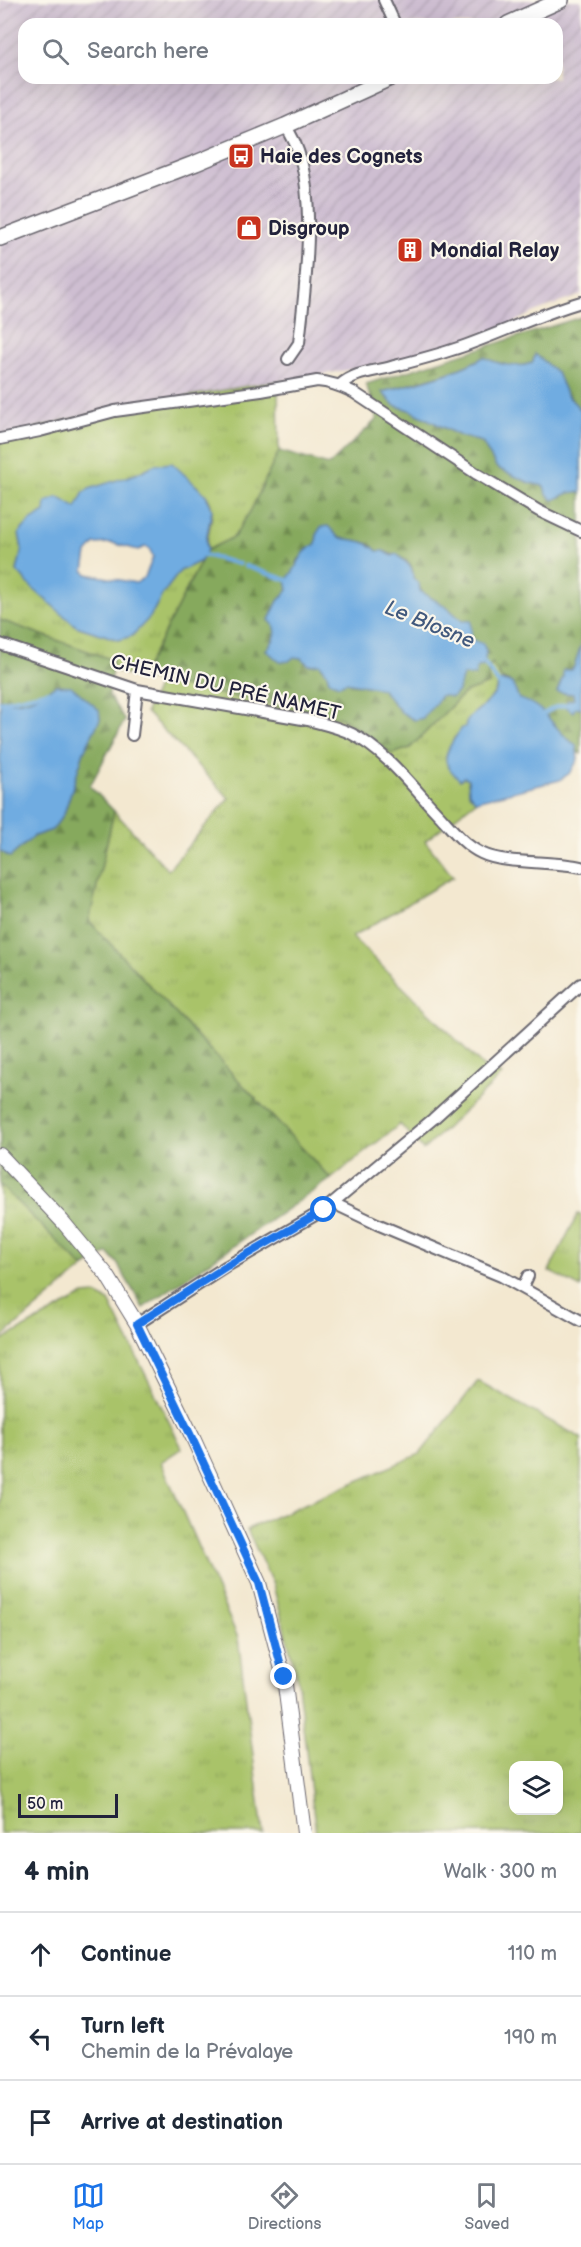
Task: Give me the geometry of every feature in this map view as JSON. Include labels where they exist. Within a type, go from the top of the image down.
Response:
[{"type":"main road","points":[[521,18],[561,0]]},
{"type":"main road","points":[[0,238],[196,163],[377,84]]},
{"type":"street","points":[[384,0],[392,18]]},
{"type":"street","points":[[285,126],[299,153],[304,176],[308,230],[299,343],[288,359]]},
{"type":"street","points":[[340,385],[349,377],[462,346],[581,302]]},
{"type":"street","points":[[0,439],[115,411],[316,381],[340,385],[353,392],[477,474],[539,511],[581,531]]},
{"type":"street","name":"CHEMIN DU PRÉ NAMET","points":[[0,644],[137,690],[308,720],[351,734],[383,757],[462,839],[481,853],[512,860],[562,862],[581,867]]},
{"type":"street","points":[[132,735],[137,690]]},
{"type":"street","points":[[137,1324],[227,1266],[333,1203],[433,1119],[581,984]]},
{"type":"street","points":[[0,1155],[63,1222],[107,1275],[137,1324],[259,1583],[284,1677],[304,1833]]},
{"type":"street","points":[[333,1203],[523,1287],[580,1322]]},
{"type":"street","points":[[523,1287],[528,1276]]},
{"type":"shaded area","points":[[0,0],[581,0],[581,295],[539,310],[502,328],[395,361],[107,410],[0,437]]},
{"type":"green space","points":[[581,317],[581,410],[566,394],[557,373],[535,354],[533,362],[521,366],[501,364],[484,357],[447,373],[382,392],[394,405],[412,411],[460,436],[482,442],[497,468],[530,483],[544,486],[561,497],[573,492],[581,493],[581,645],[574,667],[563,677],[557,692],[573,694],[574,699],[565,706],[572,711],[576,707],[581,708],[581,754],[544,713],[519,699],[512,683],[501,678],[492,663],[488,671],[489,684],[464,693],[410,748],[392,754],[364,732],[341,718],[141,678],[207,550],[234,537],[251,510],[279,451],[329,465],[377,419],[366,384]],"holes":[[[317,533],[370,544],[377,551],[394,555],[410,564],[413,578],[419,584],[420,591],[449,609],[462,621],[471,639],[458,691],[452,696],[441,695],[423,718],[401,712],[382,689],[346,682],[339,685],[329,681],[327,673],[320,664],[309,665],[301,658],[266,650],[276,631],[269,620],[278,601],[288,590],[298,560],[316,544]]]},
{"type":"green space","points":[[278,381],[279,451],[251,510],[234,537],[207,550],[212,511],[210,502],[198,487],[154,465],[136,474],[84,492],[76,508],[44,514],[19,533],[22,549],[17,570],[76,626],[119,640],[150,617],[162,595],[180,571],[201,561],[141,678],[112,670],[113,660],[0,620],[0,437],[107,410]]},
{"type":"green space","points":[[0,620],[113,660],[109,696],[125,720],[90,786],[114,811],[89,921],[331,1179],[143,1308],[117,1263],[108,1253],[84,1268],[0,1185],[0,851],[11,856],[34,836],[52,830],[64,814],[84,751],[100,718],[36,698],[13,703],[0,700]]},
{"type":"green space","points":[[492,662],[505,681],[501,681],[491,698],[471,716],[465,728],[454,738],[446,758],[460,780],[464,777],[468,779],[469,793],[476,801],[425,841],[453,877],[352,937],[484,1067],[502,1075],[423,1150],[400,1124],[331,1179],[89,921],[114,811],[168,870],[229,798],[146,712],[159,682],[341,718],[364,732],[392,754],[410,748],[464,693],[489,684],[488,671]]},
{"type":"green space","points":[[0,1185],[84,1268],[0,1339]]},
{"type":"green space","points":[[578,1214],[581,1215],[581,1288],[549,1271]]},
{"type":"green space","points":[[95,1294],[109,1301],[182,1448],[161,1462],[238,1638],[263,1833],[0,1833],[0,1341],[84,1295]]},
{"type":"green space","points":[[478,1381],[581,1438],[581,1833],[316,1833],[297,1677],[273,1585],[247,1529],[420,1454]]},
{"type":"water","points":[[535,354],[557,373],[566,394],[581,410],[581,493],[570,493],[553,500],[546,493],[544,486],[530,483],[497,468],[482,442],[460,436],[412,411],[394,405],[382,392],[447,373],[484,357],[502,364],[521,366],[533,362]]},
{"type":"water","points":[[172,463],[206,495],[212,510],[206,540],[207,550],[201,561],[180,571],[162,595],[150,617],[132,636],[119,640],[76,626],[31,587],[17,571],[22,549],[19,533],[30,521],[45,512],[46,502],[58,497],[76,508],[84,492],[89,489],[136,474],[154,465]],"holes":[[[112,543],[138,550],[149,548],[153,557],[145,577],[136,583],[87,574],[84,570],[87,553],[95,544]]]},
{"type":"water","points":[[328,526],[339,538],[364,543],[392,556],[397,554],[410,566],[420,591],[449,609],[462,621],[471,621],[471,639],[483,644],[486,651],[484,666],[477,667],[475,676],[463,675],[458,691],[452,697],[441,695],[423,718],[414,720],[401,712],[382,689],[346,682],[339,685],[329,681],[327,673],[320,664],[309,665],[301,658],[294,657],[289,661],[280,662],[266,650],[276,631],[269,620],[278,601],[288,590],[286,580],[305,552],[316,544],[317,533],[321,527]]},
{"type":"water","points":[[581,645],[581,708],[576,707],[573,712],[565,706],[567,701],[574,699],[573,694],[557,692],[563,677],[563,670],[571,670],[574,667]]},
{"type":"water","points":[[501,681],[512,683],[519,699],[537,707],[561,733],[576,745],[578,759],[571,772],[560,780],[476,801],[469,793],[468,779],[464,777],[460,780],[453,773],[447,764],[446,755],[466,722],[488,702]]},
{"type":"water","points":[[56,685],[71,686],[99,710],[100,719],[84,751],[64,814],[52,830],[34,836],[10,857],[0,851],[0,700],[23,701]]},
{"type":"waterway","name":"Le Blosne","points":[[200,554],[239,564]]},
{"type":"waterway","name":"Le Blosne","points":[[245,566],[290,581]]},
{"type":"waterway","name":"Le Blosne","points":[[483,661],[501,687]]},
{"type":"waterway","name":"Le Blosne","points":[[0,702],[49,691]]},
{"type":"waterway","name":"Le Blosne","points":[[541,715],[556,707],[570,704]]},
{"type":"place","name":"Haie des Cognets","points":[[241,156]]},
{"type":"place","name":"Disgroup","points":[[249,228]]},
{"type":"place","name":"Mondial Relay","points":[[410,250]]},
{"type":"route","points":[[284,1677],[259,1583],[137,1324],[227,1266],[324,1210]]}]
